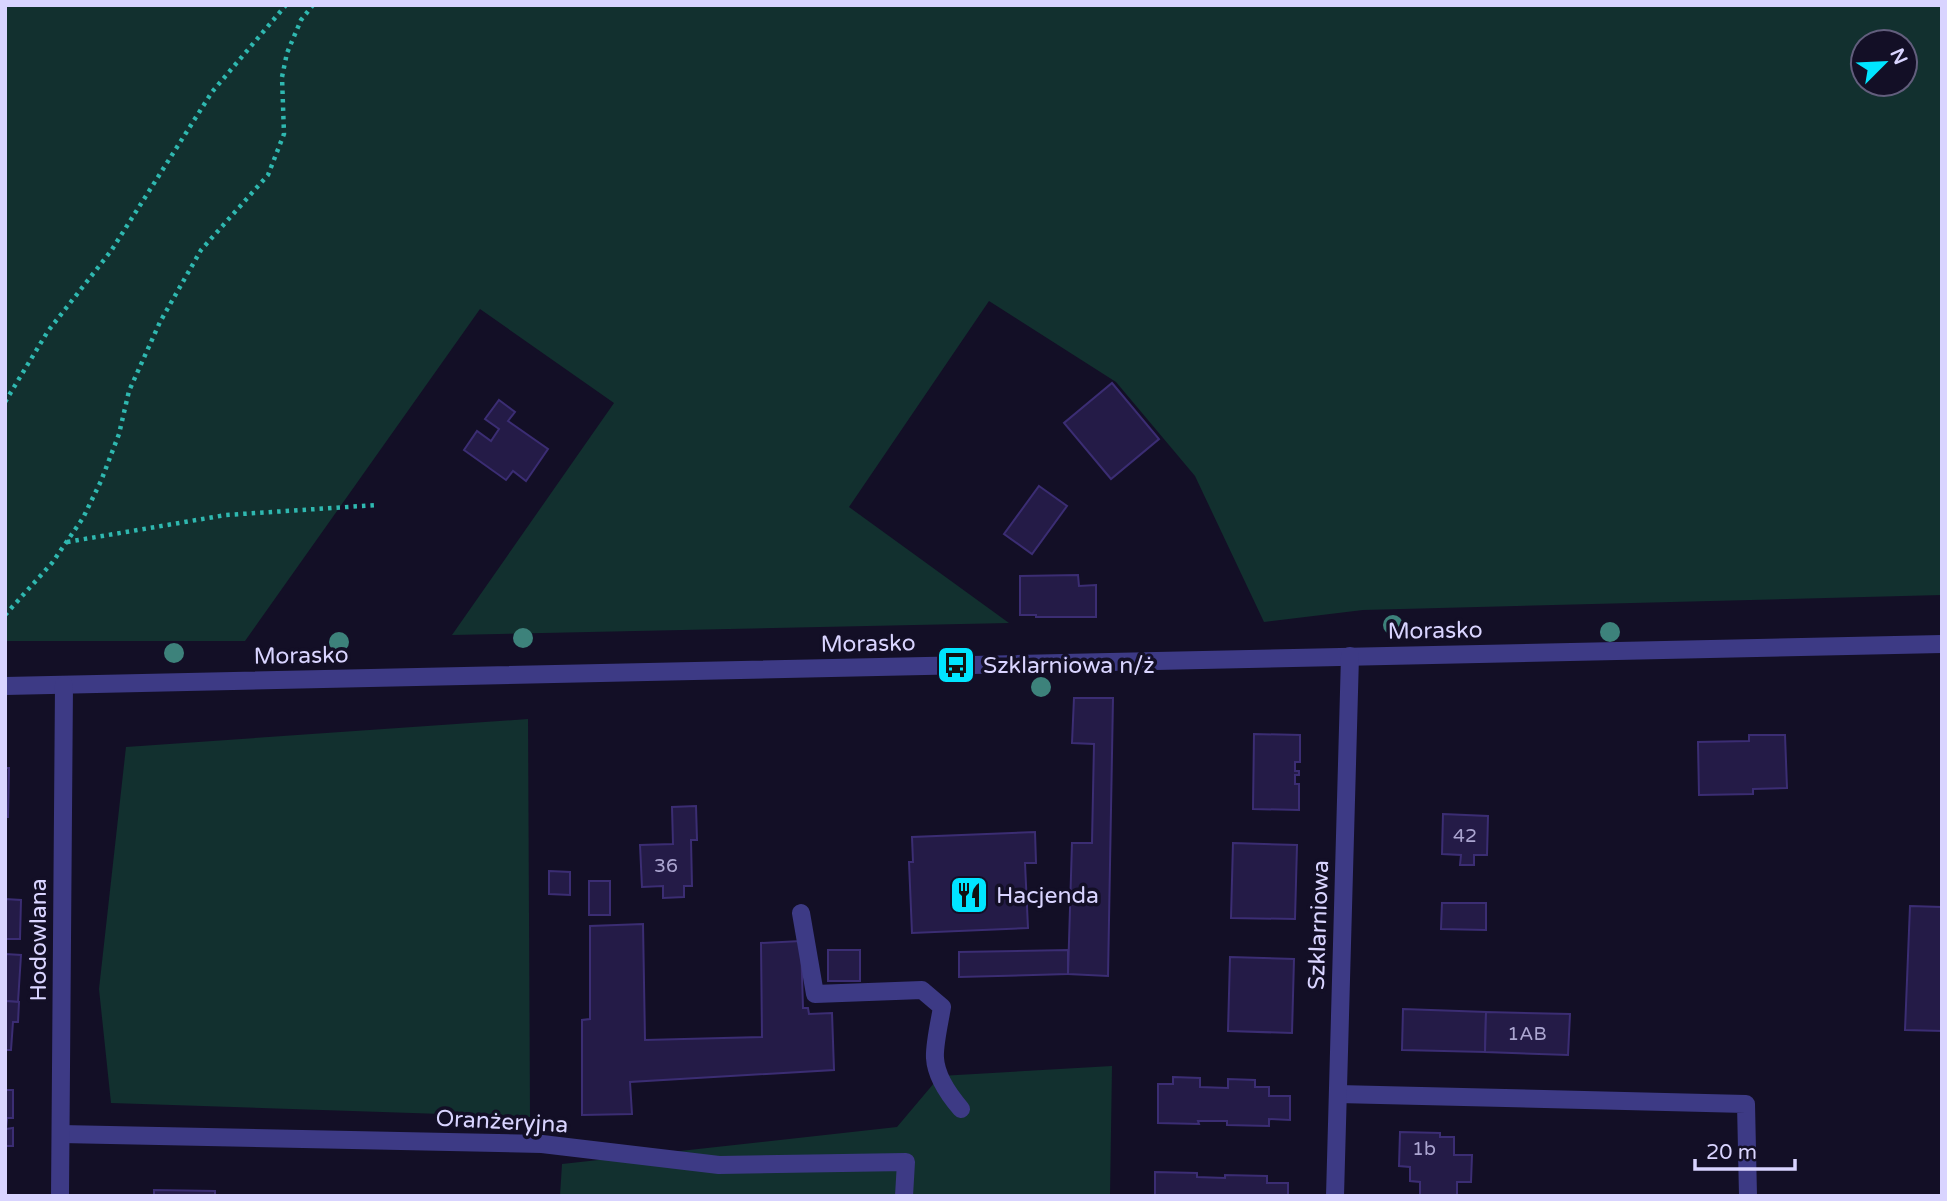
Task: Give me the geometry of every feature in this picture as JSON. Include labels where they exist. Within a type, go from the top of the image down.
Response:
[{"type":"street","name":"Morasko","points":[[5,686],[1942,644]]},
{"type":"street","name":"Szklarniowa","points":[[1335,1196],[1350,656]]},
{"type":"street","name":"Hodowlana","points":[[60,1196],[64,685]]},
{"type":"street","points":[[801,913],[815,994],[922,990],[942,1007],[935,1058],[950,1096],[961,1109]]},
{"type":"street","points":[[1338,1094],[1746,1104],[1748,1196]]},
{"type":"street","name":"Oranżeryjna","points":[[61,1134],[542,1144],[719,1165],[906,1163],[904,1196]]},
{"type":"path","points":[[5,402],[48,331],[111,251],[212,92],[286,5]]},
{"type":"path","points":[[5,615],[52,563],[83,518],[119,434],[129,391],[160,322],[201,250],[268,175],[284,134],[282,77],[287,53],[301,20],[313,5]]},
{"type":"path","points":[[66,542],[226,515],[377,505]]},
{"type":"green space","points":[[5,5],[1942,5],[1942,595],[1363,610],[1264,622],[1195,476],[1116,382],[989,301],[849,507],[1009,623],[452,635],[614,403],[480,309],[245,641],[5,641]]},
{"type":"green space","points":[[528,719],[530,1117],[111,1103],[99,989],[126,747]]},
{"type":"green space","points":[[1112,1066],[1110,1196],[560,1196],[562,1164],[897,1127],[940,1076]]},
{"type":"building","points":[[1112,383],[1159,439],[1111,479],[1064,423]]},
{"type":"building","points":[[499,400],[515,412],[508,421],[548,449],[526,481],[513,471],[506,480],[464,450],[477,431],[491,441],[499,429],[485,419]]},
{"type":"building","points":[[1039,486],[1067,506],[1032,554],[1004,534]]},
{"type":"building","points":[[1078,575],[1079,586],[1096,585],[1096,617],[1020,615],[1020,576]]},
{"type":"building","points":[[1074,698],[1113,698],[1108,976],[1068,974],[1072,843],[1092,843],[1094,744],[1072,743]]},
{"type":"building","points":[[1254,734],[1300,735],[1300,762],[1295,762],[1295,771],[1299,771],[1299,775],[1295,775],[1295,784],[1299,784],[1299,810],[1253,809]]},
{"type":"building","points":[[1749,735],[1785,735],[1787,788],[1753,789],[1753,794],[1699,795],[1698,742],[1749,741]]},
{"type":"building","points":[[5,768],[9,768],[8,817],[5,817]]},
{"type":"building","points":[[696,806],[697,840],[691,840],[692,886],[684,886],[684,897],[663,898],[663,886],[642,887],[640,845],[673,844],[672,807]]},
{"type":"building","points":[[1443,814],[1488,816],[1487,855],[1474,855],[1474,865],[1460,865],[1461,855],[1442,854]]},
{"type":"building","name":"Hacjenda","points":[[1035,832],[1036,863],[1025,863],[1028,928],[912,933],[909,862],[913,862],[912,837]]},
{"type":"building","points":[[1233,843],[1297,845],[1295,919],[1231,918]]},
{"type":"building","points":[[549,871],[570,872],[570,895],[549,894]]},
{"type":"building","points":[[589,881],[610,881],[610,915],[589,915]]},
{"type":"building","points":[[5,899],[21,900],[20,939],[5,939]]},
{"type":"building","points":[[1442,903],[1486,903],[1486,930],[1441,929]]},
{"type":"building","points":[[1910,906],[1942,907],[1942,1031],[1905,1030]]},
{"type":"building","points":[[643,924],[645,1040],[762,1037],[761,943],[801,941],[803,1008],[808,1008],[809,1014],[832,1013],[834,1070],[630,1082],[632,1114],[582,1115],[582,1020],[590,1019],[590,926]]},
{"type":"building","points":[[828,950],[860,950],[860,981],[828,981]]},
{"type":"building","points":[[1068,950],[1068,974],[959,977],[959,952]]},
{"type":"building","points":[[5,954],[21,955],[18,1002],[5,1001]]},
{"type":"building","points":[[1230,957],[1294,959],[1292,1033],[1228,1031]]},
{"type":"building","points":[[5,1001],[19,1002],[18,1022],[13,1022],[11,1050],[5,1050]]},
{"type":"building","points":[[1403,1009],[1486,1012],[1485,1052],[1402,1050]]},
{"type":"building","points":[[1486,1012],[1570,1014],[1568,1055],[1485,1052]]},
{"type":"building","points":[[1173,1077],[1200,1078],[1200,1087],[1228,1088],[1228,1079],[1255,1080],[1255,1087],[1269,1087],[1269,1096],[1290,1096],[1290,1120],[1269,1119],[1269,1126],[1227,1125],[1227,1121],[1198,1121],[1199,1124],[1158,1123],[1158,1084],[1173,1084]]},
{"type":"building","points":[[5,1090],[13,1090],[13,1118],[7,1118],[6,1129],[13,1128],[13,1146],[5,1146]]},
{"type":"building","points":[[1400,1132],[1440,1133],[1440,1137],[1454,1137],[1454,1155],[1472,1155],[1471,1182],[1457,1182],[1457,1196],[1420,1196],[1420,1182],[1410,1181],[1410,1167],[1399,1166]]},
{"type":"building","points":[[1155,1172],[1197,1173],[1197,1177],[1225,1178],[1225,1175],[1267,1176],[1267,1183],[1288,1183],[1288,1196],[1155,1196]]},
{"type":"building","points":[[154,1190],[215,1191],[215,1196],[154,1196]]},
{"type":"place","name":"Szklarniowa n/ż","points":[[956,665]]},
{"type":"place","name":"Hacjenda","points":[[969,895]]}]
